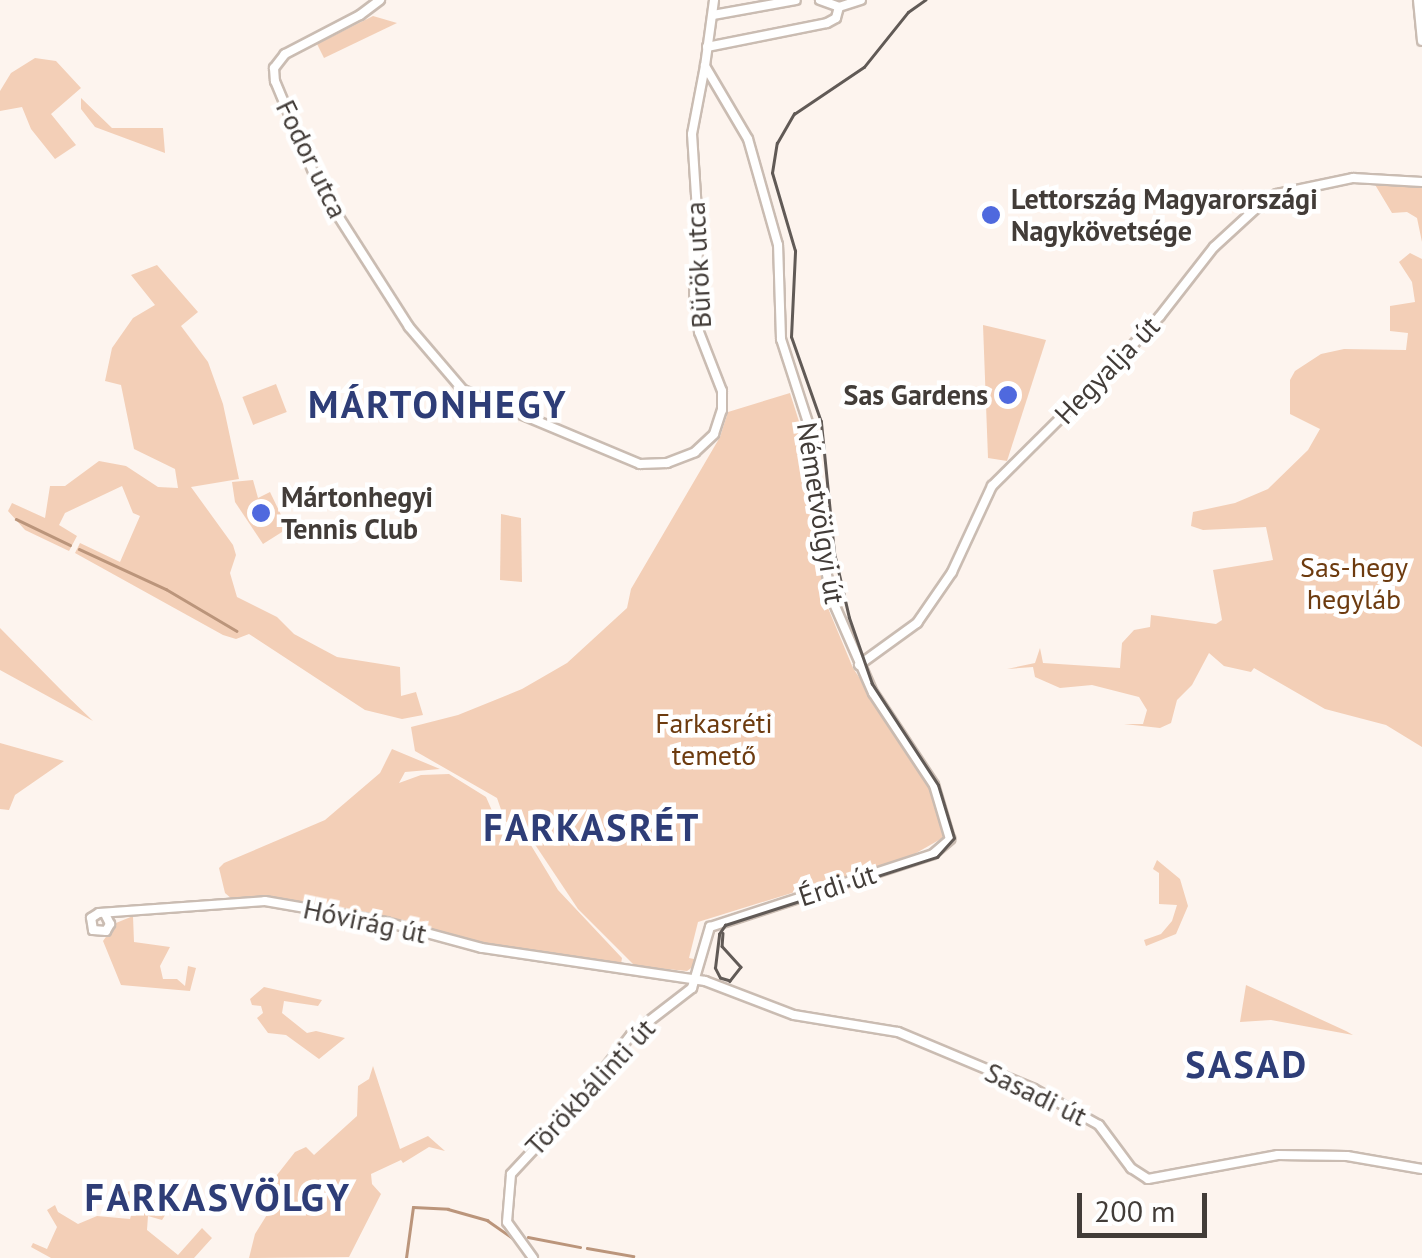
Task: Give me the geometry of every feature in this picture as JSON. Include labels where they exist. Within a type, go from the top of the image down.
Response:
[{"type":"street","name":"Fodor utca","points":[[380,0],[360,15],[285,54],[276,64],[275,82],[319,186],[416,335],[472,395],[634,463],[667,463],[695,452]]},
{"type":"street","name":"Németvölgyi út","points":[[714,0],[705,66],[709,79],[748,139],[778,245],[781,338],[812,434],[825,568],[841,625],[859,665],[934,785],[950,839]]},
{"type":"street","points":[[713,15],[796,0]]},
{"type":"street","points":[[820,0],[839,7],[860,0]]},
{"type":"street","points":[[1418,0],[1422,41]]},
{"type":"street","points":[[708,47],[831,22],[839,7]]},
{"type":"street","name":"Bürök utca","points":[[695,452],[714,434],[723,405],[694,302],[699,242],[692,134],[705,66]]},
{"type":"street","points":[[698,88],[709,79]]},
{"type":"street","name":"Hegyalja út","points":[[859,665],[917,623],[952,572],[992,486],[1160,316],[1214,247],[1264,202],[1274,195],[1352,178],[1422,182]]},
{"type":"street","name":"Érdi út","points":[[696,980],[706,932],[719,922],[933,854],[950,839]]},
{"type":"street","name":"Hóvirág út","points":[[108,920],[121,915],[265,901],[386,922],[477,947],[696,980]]},
{"type":"street","name":"Sasadi út","points":[[696,980],[794,1015],[898,1032],[1034,1089],[1099,1125],[1132,1168],[1148,1179],[1278,1155],[1347,1156],[1422,1169]]},
{"type":"street","name":"Törökbálinti út","points":[[533,1258],[506,1217],[514,1170],[576,1104],[630,1036],[684,996],[696,980]]},
{"type":"green space","points":[[373,16],[397,23],[324,58],[317,44]]},
{"type":"green space","points":[[35,58],[56,61],[81,88],[51,114],[76,145],[55,159],[31,129],[22,107],[0,111],[0,91],[11,73]]},
{"type":"green space","points":[[81,98],[112,128],[163,128],[165,153],[95,127],[81,109]]},
{"type":"green space","points":[[1374,183],[1422,187],[1422,242],[1417,218],[1407,212],[1392,213]]},
{"type":"green space","name":"Sas-hegy hegyláb","points":[[1410,253],[1422,259],[1422,747],[1386,725],[1325,709],[1254,668],[1251,672],[1224,666],[1209,653],[1192,685],[1177,700],[1171,723],[1160,728],[1124,724],[1143,724],[1147,710],[1139,697],[1092,685],[1060,688],[1035,677],[1033,667],[1007,669],[1035,663],[1040,648],[1043,663],[1120,668],[1122,643],[1134,630],[1150,627],[1151,615],[1216,624],[1222,620],[1213,570],[1273,560],[1266,527],[1203,530],[1191,526],[1193,512],[1235,503],[1268,489],[1308,450],[1320,429],[1290,414],[1290,380],[1295,371],[1321,354],[1344,349],[1406,350],[1408,333],[1390,331],[1390,306],[1415,302],[1412,282],[1399,262]]},
{"type":"green space","points":[[157,265],[198,312],[181,326],[208,362],[223,404],[239,479],[191,487],[233,545],[236,555],[230,573],[237,597],[277,617],[294,634],[337,657],[400,667],[401,696],[416,692],[423,715],[402,719],[365,710],[249,634],[236,639],[223,635],[75,553],[80,543],[120,562],[140,516],[133,513],[122,486],[65,513],[59,525],[77,536],[69,551],[25,530],[8,511],[12,503],[45,518],[50,486],[65,486],[99,461],[126,466],[158,487],[178,488],[175,469],[134,449],[121,385],[105,381],[112,348],[133,318],[155,305],[131,275]]},
{"type":"green space","name":"Sas Gardens","points":[[983,325],[1046,340],[1007,461],[988,458]]},
{"type":"green space","points":[[276,384],[287,412],[253,425],[242,397]]},
{"type":"green space","name":"Farkasréti temető","points":[[790,393],[803,434],[814,540],[828,608],[853,668],[928,782],[946,836],[911,856],[698,922],[689,958],[694,959],[694,966],[687,971],[635,966],[578,909],[528,834],[505,821],[497,798],[415,751],[411,727],[458,715],[522,689],[567,663],[627,608],[631,589],[720,437],[728,412]]},
{"type":"green space","name":"Mártonhegyi Tennis Club","points":[[253,480],[258,498],[270,492],[283,519],[282,532],[263,544],[235,502],[232,482]]},
{"type":"green space","points":[[501,514],[521,518],[522,582],[500,580]]},
{"type":"green space","points":[[0,628],[64,693],[93,721],[0,670]]},
{"type":"green space","points":[[0,743],[64,761],[15,795],[9,810],[0,809]]},
{"type":"green space","points":[[392,749],[440,769],[405,772],[399,783],[421,775],[449,774],[486,797],[497,822],[529,842],[558,890],[622,958],[621,964],[488,945],[281,898],[232,899],[225,893],[219,868],[224,863],[325,820],[380,773]]},
{"type":"green space","points":[[1157,860],[1180,879],[1188,906],[1176,934],[1146,946],[1144,940],[1161,934],[1172,921],[1177,905],[1159,904],[1159,873],[1153,869]]},
{"type":"green space","points":[[133,916],[134,942],[170,947],[160,966],[163,979],[177,979],[185,986],[188,966],[196,968],[190,991],[121,985],[103,941],[116,923]]},
{"type":"green space","points":[[1246,985],[1353,1035],[1271,1020],[1240,1022]]},
{"type":"green space","points":[[264,987],[322,1000],[318,1006],[284,1001],[282,1013],[307,1033],[316,1031],[345,1038],[319,1059],[286,1035],[268,1033],[257,1018],[263,1013],[261,1006],[252,1005],[250,999]]},
{"type":"green space","points":[[373,1066],[400,1149],[428,1136],[445,1151],[429,1147],[403,1163],[401,1160],[371,1174],[372,1184],[381,1194],[349,1257],[249,1258],[255,1234],[283,1189],[273,1180],[295,1152],[306,1147],[314,1155],[357,1116],[358,1086],[369,1079]]},
{"type":"green space","points":[[129,1191],[169,1209],[162,1220],[148,1216],[147,1230],[178,1255],[202,1228],[212,1238],[194,1258],[51,1258],[31,1247],[33,1243],[47,1249],[57,1227],[47,1210],[55,1205],[58,1212],[78,1224],[97,1216],[130,1219],[134,1206],[118,1200]]},
{"type":"waterway","points":[[16,519],[70,545]]},
{"type":"waterway","points":[[79,549],[166,589],[237,631]]},
{"type":"waterway","points":[[406,1258],[413,1207],[448,1209],[487,1220],[513,1238]]},
{"type":"waterway","points":[[528,1237],[580,1247]]},
{"type":"waterway","points":[[587,1248],[633,1256]]},
{"type":"tram line","points":[[723,933],[722,946],[741,967],[730,981],[720,978],[715,968],[719,934],[725,925],[937,857],[954,838],[938,785],[872,684],[849,618],[834,553],[821,422],[791,337],[795,251],[772,173],[777,143],[794,114],[864,67],[908,12],[925,0]]},
{"type":"place","name":"Lettország Magyarországi Nagykövetsége","points":[[991,215]]},
{"type":"place","name":"Sas Gardens","points":[[1008,395]]},
{"type":"place","name":"Mártonhegyi Tennis Club","points":[[261,513]]},
{"type":"district","name":"MÁRTONHEGY","points":[[438,404]]},
{"type":"district","name":"FARKASRÉT","points":[[592,827]]},
{"type":"district","name":"SASAD","points":[[1247,1064]]},
{"type":"district","name":"FARKASVÖLGY","points":[[218,1197]]}]
